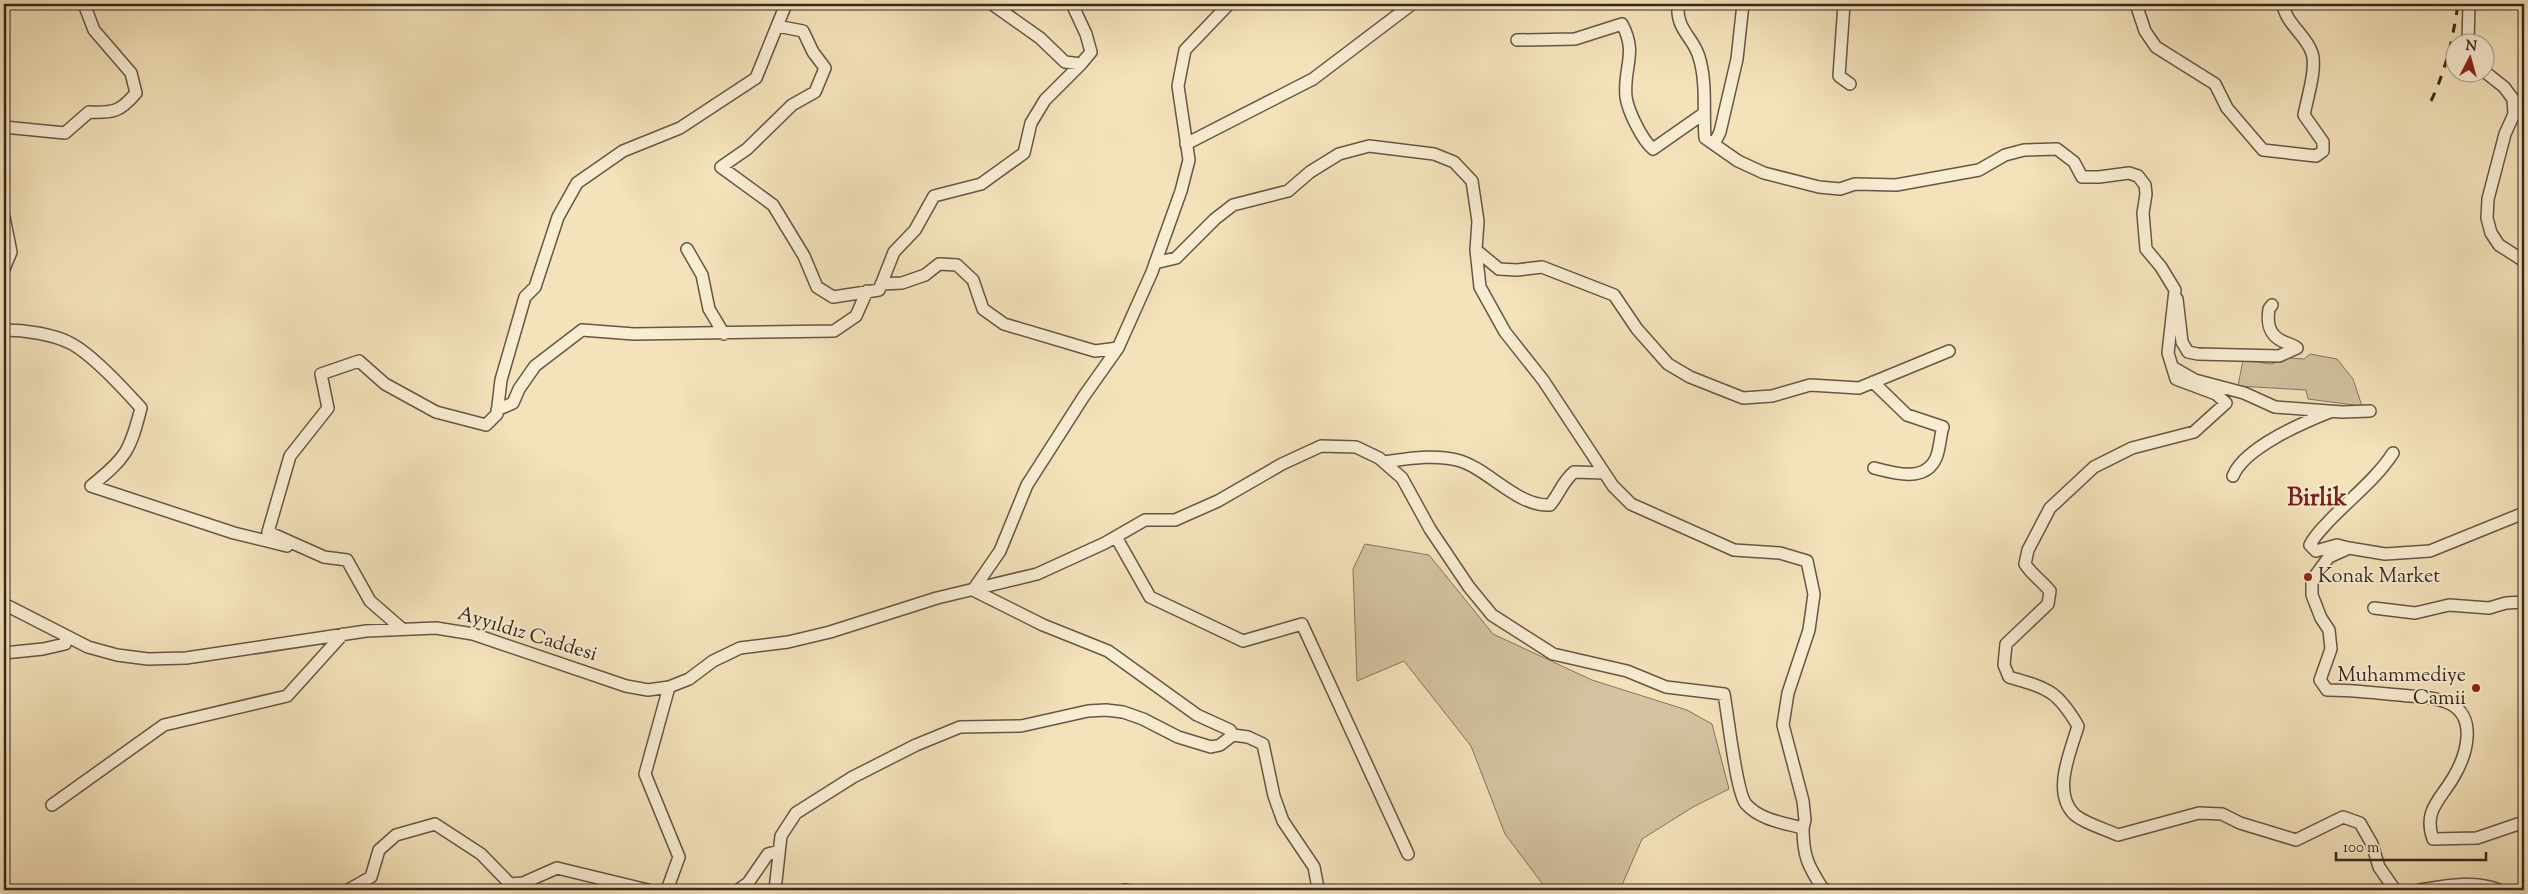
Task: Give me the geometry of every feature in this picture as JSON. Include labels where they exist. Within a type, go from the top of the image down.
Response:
[{"type":"street","points":[[4,127],[64,133],[88,112],[107,113],[124,108],[136,93],[131,73],[94,30],[84,4]]},
{"type":"street","points":[[401,628],[370,601],[347,560],[324,557],[268,532],[290,456],[328,408],[321,374],[359,361],[385,384],[436,412],[486,425],[497,414],[501,380],[525,297],[535,287],[558,217],[577,183],[623,151],[680,128],[756,78],[786,4]]},
{"type":"street","points":[[992,4],[1040,38],[1065,62],[1081,64]]},
{"type":"street","points":[[777,26],[803,31],[813,52],[825,68],[815,92],[792,105],[747,148],[721,167],[773,205],[804,256],[817,287],[833,297],[879,290],[894,252],[914,230],[934,196],[980,184],[1024,152],[1031,123],[1045,100],[1091,52],[1086,34],[1072,4]]},
{"type":"street","points":[[1229,4],[1185,50],[1178,86],[1189,160],[1181,191],[1155,263],[1118,348],[1084,396],[1027,485],[1000,551],[972,590],[1043,625],[1108,651],[1197,715],[1230,730],[1233,736]]},
{"type":"street","points":[[1186,144],[1313,79],[1412,4]]},
{"type":"street","points":[[1678,4],[1678,15],[1685,35],[1699,55],[1703,74],[1705,138],[1738,161],[1764,173],[1819,187],[1840,189],[1855,184],[1896,185],[1979,170],[2004,155],[2057,149],[2074,162],[2082,177],[2100,178],[2128,173],[2138,176],[2145,185],[2146,194],[2142,213],[2146,249],[2161,267],[2175,290],[2180,312],[2182,342],[2188,352],[2198,354],[2279,356],[2294,351],[2297,348],[2276,337],[2269,329],[2268,309],[2272,306]]},
{"type":"street","points":[[1714,144],[1720,132],[1736,58],[1744,4]]},
{"type":"street","points":[[1844,4],[1839,76],[1850,84]]},
{"type":"street","points":[[2136,4],[2145,31],[2156,47],[2215,84],[2227,108],[2263,150],[2316,156],[2323,151],[2323,142],[2304,115],[2312,80],[2313,54],[2284,12],[2283,4]]},
{"type":"street","points":[[2468,32],[2469,4]]},
{"type":"street","points":[[1517,40],[1575,39],[1622,24],[1630,40],[1626,98],[1644,141],[1652,149],[1703,114]]},
{"type":"street","points":[[2496,81],[2504,87],[2513,100],[2514,114],[2505,134],[2488,199],[2488,218],[2491,233],[2499,245],[2524,261]]},
{"type":"street","points":[[1155,263],[1176,258],[1215,219],[1233,205],[1288,191],[1310,172],[1339,154],[1369,146],[1434,154],[1454,162],[1472,181],[1478,221],[1476,250],[1480,287],[1505,332],[1543,380],[1613,486],[1631,504],[1734,550],[1780,553],[1807,561],[1814,594],[1809,630],[1788,693],[1783,725],[1803,801],[1805,820],[1803,851],[1807,863],[1823,889],[1827,890]]},
{"type":"street","points":[[4,217],[7,249],[4,269]]},
{"type":"street","points":[[687,249],[702,275],[709,309],[724,334]]},
{"type":"street","points":[[1476,250],[1499,269],[1517,270],[1542,267],[1614,295],[1637,329],[1668,364],[1690,377],[1743,398],[1772,396],[1810,386],[1859,388],[1950,351]]},
{"type":"street","points":[[881,284],[902,283],[924,275],[939,264],[957,266],[973,280],[983,309],[1004,324],[1095,351],[1118,348]]},
{"type":"street","points":[[2175,290],[2168,353],[2176,379],[2216,394],[2226,404],[2194,432],[2118,453],[2094,468],[2050,508],[2028,550],[2024,564],[2033,577],[2050,590],[2048,604],[2006,644],[2004,665],[2008,677],[2045,687],[2066,706],[2078,726],[2064,776],[2065,798],[2075,815],[2118,835],[2199,813],[2222,814],[2240,824],[2296,840],[2343,817],[2360,823],[2372,844],[2379,867],[2387,882],[2395,890]]},
{"type":"street","points":[[497,410],[513,403],[519,389],[534,366],[582,330],[634,334],[834,332],[856,316],[867,291]]},
{"type":"street","points":[[4,330],[24,330],[72,344],[116,380],[141,408],[132,444],[116,467],[91,486],[234,533],[314,553]]},
{"type":"street","points":[[2174,368],[2195,380],[2244,393],[2276,407],[2370,412]]},
{"type":"street","points":[[1873,382],[1907,415],[1942,426],[1936,459],[1927,468],[1901,475],[1874,468]]},
{"type":"street","points":[[2233,476],[2235,470],[2248,456],[2286,432],[2331,411]]},
{"type":"street","name":"Ayyıldız Caddesi","points":[[4,604],[88,647],[116,655],[148,659],[186,658],[343,634],[401,628],[436,628],[473,634],[626,686],[648,690],[669,687],[689,679],[713,661],[740,648],[788,642],[830,632],[936,598],[1037,574],[1116,537],[1145,520],[1175,520],[1321,446],[1356,447],[1384,462],[1402,478],[1430,529],[1469,586],[1492,615],[1553,654],[1627,670],[1666,687],[1700,693],[1724,694],[1737,780],[1746,804],[1770,820],[1803,828]]},
{"type":"street","points":[[2393,453],[2383,469],[2347,501],[2314,537],[2310,546],[2316,551],[2337,545],[2385,554],[2430,551],[2524,513]]},
{"type":"street","points":[[1384,462],[1422,457],[1457,460],[1477,468],[1514,493],[1542,506],[1550,505],[1558,496],[1563,482],[1574,472],[1604,473]]},
{"type":"street","points":[[1116,537],[1150,597],[1243,641],[1302,624],[1408,854]]},
{"type":"street","points":[[2349,548],[2329,557],[2312,580],[2312,595],[2329,630],[2332,649],[2320,680],[2327,690],[2356,690],[2427,698],[2446,702],[2460,711],[2467,723],[2465,755],[2452,779],[2436,800],[2428,826],[2433,839],[2477,838],[2524,822]]},
{"type":"street","points":[[2374,608],[2415,612],[2449,605],[2489,608],[2506,603],[2524,602]]},
{"type":"street","points":[[52,805],[164,724],[287,696],[343,634]]},
{"type":"street","points":[[4,653],[42,649],[65,644],[66,636]]},
{"type":"street","points":[[667,890],[679,857],[645,774],[669,687]]},
{"type":"street","points":[[775,890],[781,836],[788,824],[808,803],[853,777],[916,745],[960,727],[1021,726],[1088,711],[1106,710],[1123,712],[1143,719],[1178,737],[1211,747],[1220,745],[1233,736],[1248,737],[1263,744],[1274,796],[1283,820],[1314,867],[1318,888],[1316,890]]},
{"type":"street","points":[[348,890],[371,877],[379,850],[396,835],[436,824],[481,854],[510,884],[523,883],[557,868],[648,890]]},
{"type":"street","points":[[738,890],[748,882],[768,854],[779,851]]},
{"type":"street","points":[[2420,890],[2472,885],[2498,890]]},
{"type":"shaded area","points":[[2310,354],[2337,359],[2353,379],[2362,406],[2308,399],[2306,390],[2238,386],[2243,360],[2271,364],[2289,358],[2304,359]]},
{"type":"shaded area","points":[[1365,544],[1429,555],[1493,634],[1592,680],[1687,710],[1712,724],[1729,789],[1693,807],[1642,839],[1622,885],[1599,890],[1547,890],[1505,834],[1471,746],[1404,661],[1357,681],[1353,569]]},
{"type":"railway","points":[[2431,101],[2441,78],[2448,54],[2458,4]]},
{"type":"place","name":"Konak Market","points":[[2308,577]]},
{"type":"place","name":"Muhammediye Camii","points":[[2476,688]]},
{"type":"district","name":"Birlik","points":[[2317,499]]}]
